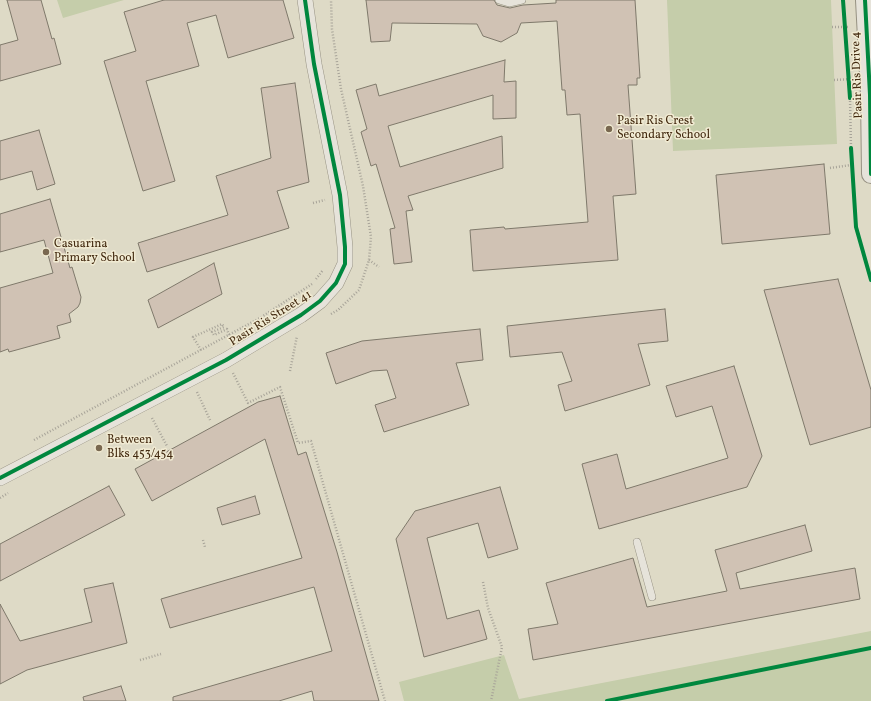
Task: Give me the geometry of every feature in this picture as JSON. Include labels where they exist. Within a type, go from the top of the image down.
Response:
[{"type":"street","name":"Pasir Ris Street 41","points":[[0,478],[226,360],[301,315],[320,301],[336,283],[345,264],[345,247],[340,195],[314,64],[305,0]]},
{"type":"street","name":"Pasir Ris Drive 4","points":[[865,0],[870,95],[871,174]]},
{"type":"lane","points":[[499,0],[509,3],[522,0]]},
{"type":"lane","points":[[637,542],[652,597]]},
{"type":"path","points":[[331,0],[332,29],[341,89],[363,186]]},
{"type":"path","points":[[845,20],[846,34]]},
{"type":"path","points":[[832,27],[852,27]]},
{"type":"path","points":[[848,72],[849,84]]},
{"type":"path","points":[[834,80],[855,78]]},
{"type":"path","points":[[850,97],[851,154]]},
{"type":"path","points":[[851,159],[852,171]]},
{"type":"path","points":[[830,168],[852,165]]},
{"type":"path","points":[[369,260],[379,267]]},
{"type":"path","points":[[33,441],[260,318],[313,284],[326,266]]},
{"type":"path","points":[[201,350],[193,337],[222,324],[224,327],[212,332],[214,335],[227,330],[229,335]]},
{"type":"path","points":[[290,371],[297,335]]},
{"type":"path","points":[[226,360],[248,403],[280,387],[298,444],[311,441],[385,701]]},
{"type":"path","points":[[198,394],[211,422]]},
{"type":"path","points":[[152,418],[168,446]]},
{"type":"path","points":[[203,540],[205,548]]},
{"type":"path","points":[[482,582],[488,608],[502,647],[491,701]]},
{"type":"path","points":[[140,660],[161,654]]},
{"type":"green space","points":[[57,0],[124,0],[63,18]]},
{"type":"green space","points":[[667,0],[831,0],[837,144],[673,151]]},
{"type":"green space","points":[[871,631],[871,701],[404,701],[399,682],[504,655],[519,699]]},
{"type":"building","points":[[7,0],[41,0],[61,64],[0,81],[0,45],[18,40]]},
{"type":"building","points":[[164,0],[283,0],[294,38],[228,58],[216,15],[187,23],[199,66],[146,81],[175,181],[143,191],[104,61],[136,51],[124,12]]},
{"type":"building","points":[[366,0],[494,0],[497,5],[510,8],[523,5],[556,3],[556,0],[635,0],[640,78],[637,78],[637,85],[628,85],[636,194],[613,196],[618,260],[473,271],[470,230],[504,227],[505,229],[588,222],[580,114],[567,115],[565,90],[562,90],[557,21],[521,23],[517,33],[501,42],[483,36],[477,24],[392,23],[390,41],[371,42]]},
{"type":"building","points":[[505,60],[504,82],[516,81],[516,118],[493,119],[493,95],[388,126],[400,167],[502,136],[503,168],[408,196],[413,210],[406,211],[412,262],[394,264],[390,229],[395,228],[376,164],[371,166],[361,132],[367,129],[356,90],[376,84],[379,96]]},
{"type":"building","points":[[295,83],[309,182],[277,191],[289,228],[147,272],[138,243],[228,215],[216,176],[271,158],[261,88]]},
{"type":"building","points":[[39,130],[55,184],[37,190],[32,171],[0,180],[0,141]]},
{"type":"building","points":[[824,164],[830,234],[722,244],[716,175]]},
{"type":"building","points":[[50,199],[70,268],[72,267],[81,297],[80,303],[78,307],[69,314],[71,322],[57,326],[60,338],[9,352],[8,349],[0,352],[0,288],[53,273],[44,240],[0,252],[0,214]]},
{"type":"building","points":[[214,263],[222,294],[158,328],[148,300]]},
{"type":"building","points":[[838,279],[871,390],[871,427],[810,445],[764,290]]},
{"type":"building","points":[[665,309],[668,341],[638,344],[650,385],[565,411],[558,385],[572,381],[562,352],[510,357],[507,326]]},
{"type":"building","points":[[480,329],[483,360],[456,363],[469,405],[384,432],[375,405],[396,398],[387,370],[372,371],[336,384],[326,353],[362,341]]},
{"type":"building","points":[[734,366],[762,456],[747,487],[599,529],[582,464],[617,454],[626,489],[728,458],[712,406],[676,417],[666,386]]},
{"type":"building","points":[[280,396],[298,455],[306,452],[337,552],[379,701],[314,701],[312,691],[279,701],[173,701],[173,697],[332,651],[314,587],[170,628],[161,599],[302,558],[265,439],[152,501],[135,469],[258,402]]},
{"type":"building","points":[[109,486],[125,515],[0,581],[0,544]]},
{"type":"building","points":[[500,487],[518,549],[488,558],[478,523],[427,538],[447,619],[479,610],[487,639],[424,657],[396,539],[415,511]]},
{"type":"building","points":[[255,496],[260,514],[222,525],[217,508]]},
{"type":"building","points":[[805,525],[812,551],[736,573],[740,589],[855,568],[860,599],[533,660],[528,629],[558,624],[546,583],[633,558],[647,607],[727,591],[715,550]]},
{"type":"building","points":[[113,583],[127,643],[27,670],[0,684],[0,604],[20,641],[92,622],[84,589]]},
{"type":"building","points":[[121,686],[126,701],[84,701],[83,697]]},
{"type":"cycle path","points":[[0,478],[226,360],[301,315],[320,301],[336,283],[345,264],[345,247],[340,195],[314,64],[305,0]]},
{"type":"cycle path","points":[[843,0],[850,98]]},
{"type":"cycle path","points":[[865,0],[870,95],[871,174]]},
{"type":"cycle path","points":[[851,148],[856,227],[871,280]]},
{"type":"cycle path","points":[[607,701],[871,648]]},
{"type":"place","name":"Pasir Ris Crest Secondary School","points":[[609,129]]},
{"type":"place","name":"Casuarina Primary School","points":[[46,252]]},
{"type":"place","name":"Between Blks 453/454","points":[[99,448]]}]
